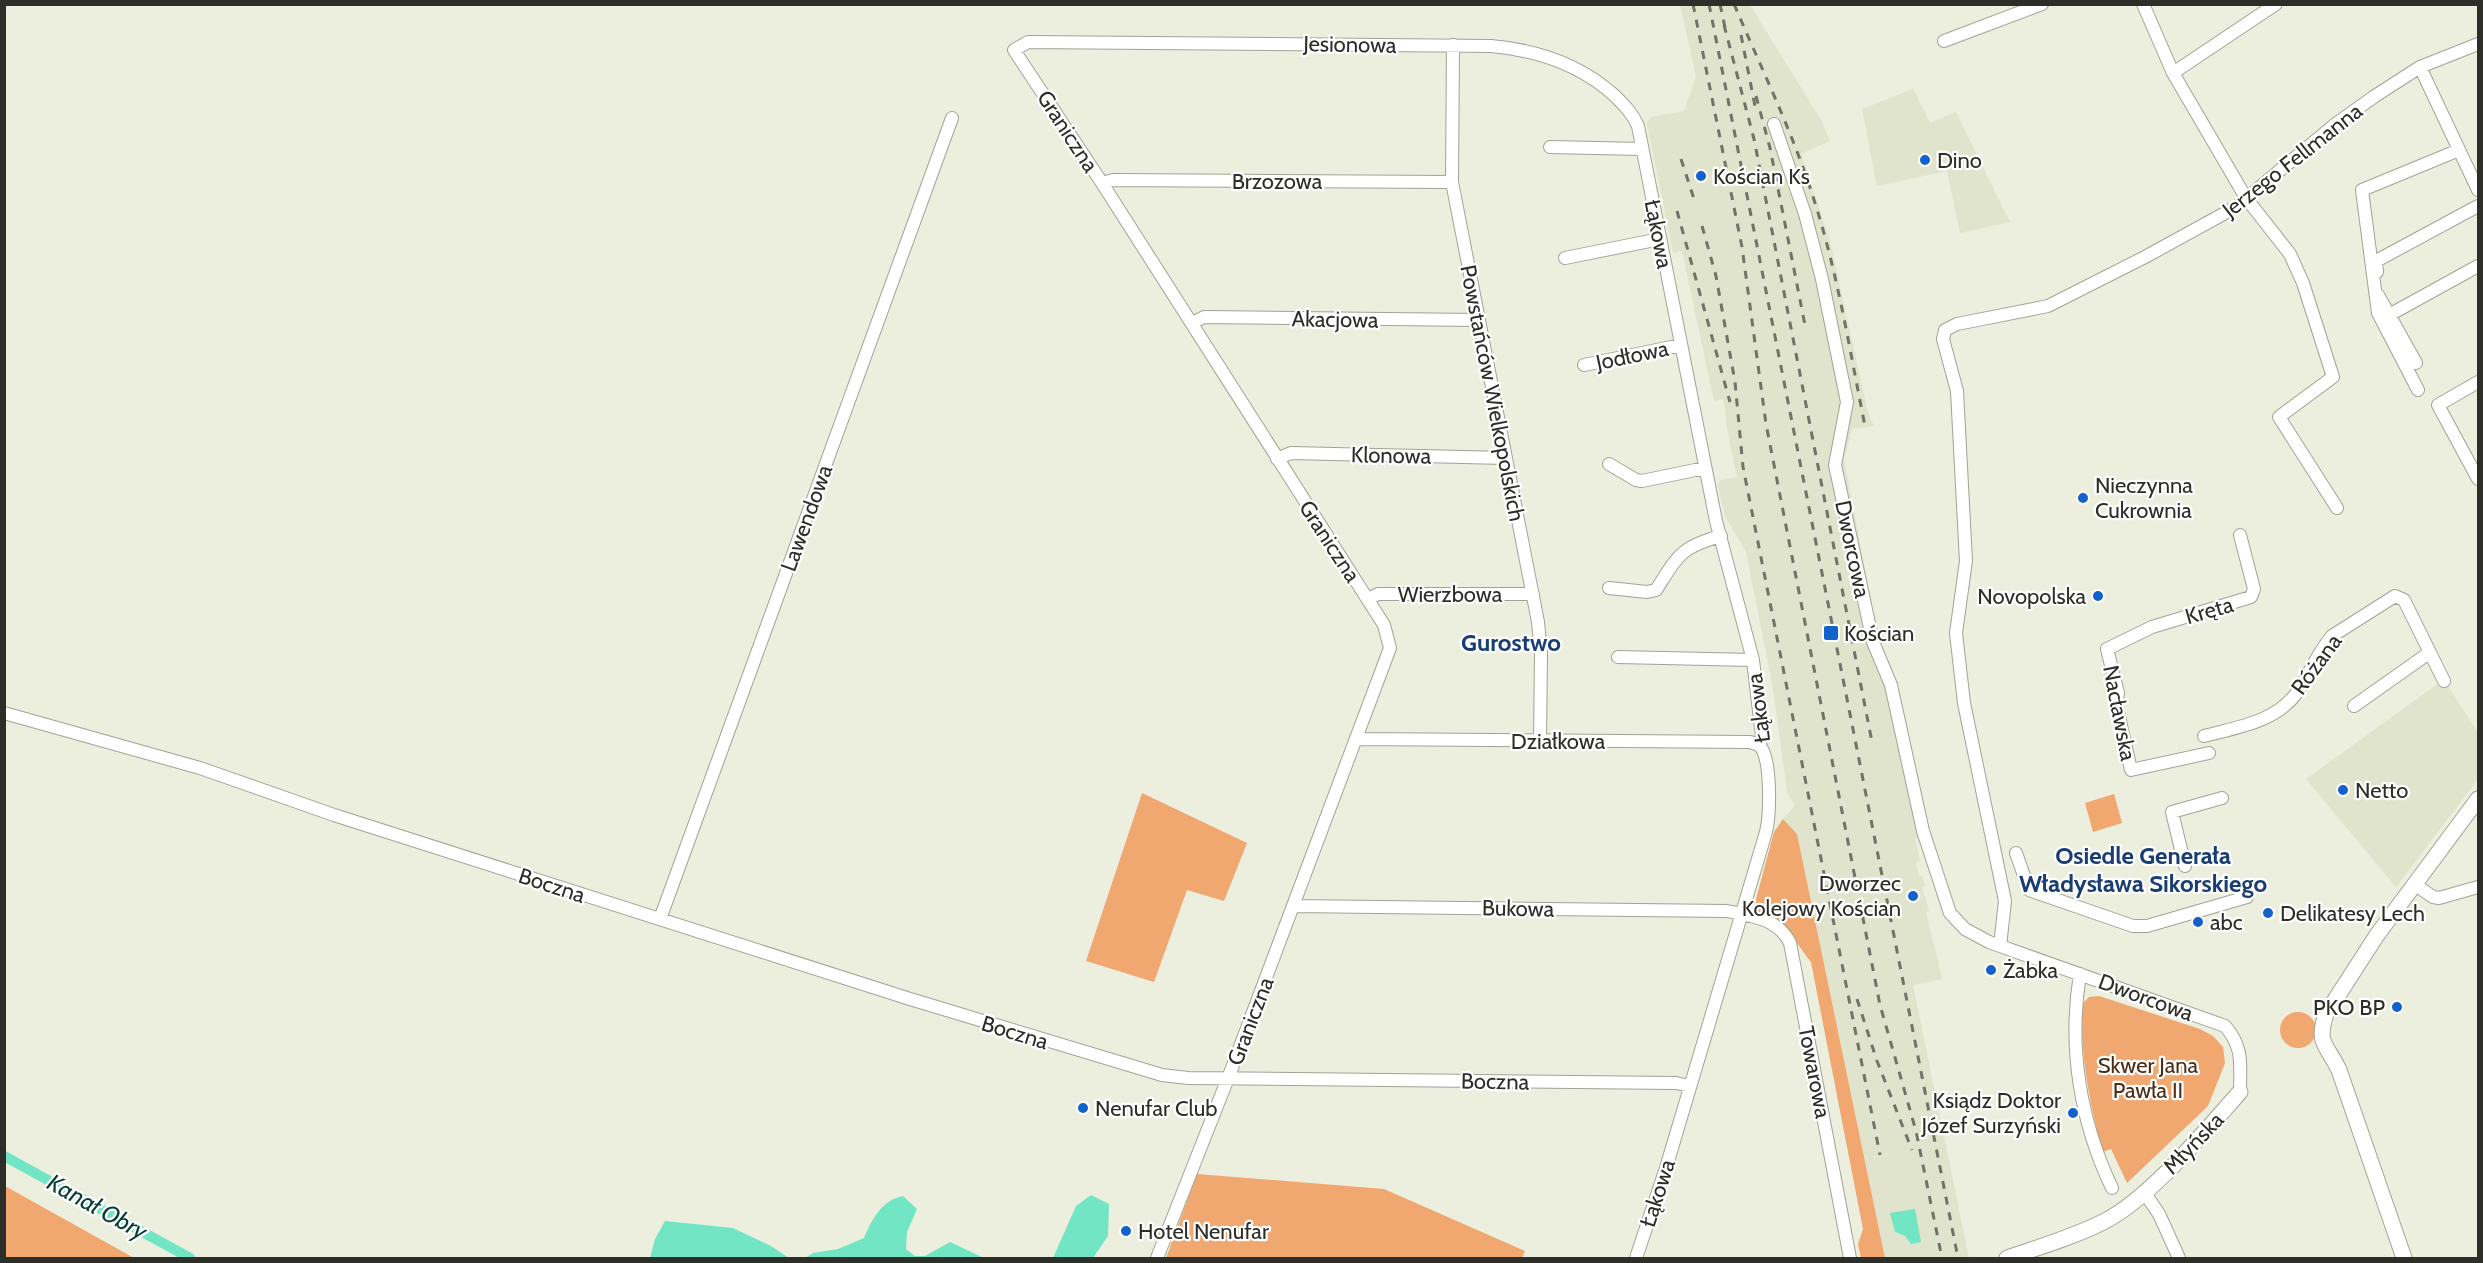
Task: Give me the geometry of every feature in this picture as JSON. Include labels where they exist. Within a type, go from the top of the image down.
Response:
[{"type":"street","points":[[1944,41],[2024,8],[2042,4]]},
{"type":"street","points":[[2143,4],[2173,73],[2246,198],[2290,254],[2303,283],[2333,377],[2279,417],[2337,508]]},
{"type":"street","points":[[2173,73],[2276,4]]},
{"type":"street","name":"Jesionowa","points":[[1014,50],[1028,42],[1453,45],[1491,46],[1530,51],[1565,63],[1586,74],[1612,94],[1633,115],[1642,149]]},
{"type":"street","name":"Jerzego Fellmanna","points":[[2000,946],[2005,901],[1964,703],[1956,633],[1966,561],[1957,391],[1943,339],[1945,330],[1958,324],[2048,306],[2145,257],[2236,207],[2334,126],[2375,96],[2420,68],[2478,44]]},
{"type":"street","name":"Powstańców Wielkopolskich","points":[[1453,45],[1452,183],[1533,594],[1541,653],[1540,741]]},
{"type":"street","name":"Graniczna","points":[[1014,50],[1102,183],[1368,599],[1384,625],[1390,648],[1229,1078],[1157,1258]]},
{"type":"street","points":[[2420,68],[2478,190]]},
{"type":"street","name":"Lawendowa","points":[[660,919],[952,118]]},
{"type":"street","name":"Dworcowa","points":[[1774,124],[1805,214],[1822,279],[1848,402],[1835,465],[1873,642],[1891,685],[1923,831],[1950,913],[1972,933],[2000,946],[2225,1026],[2236,1039],[2239,1049],[2240,1092]]},
{"type":"street","points":[[1550,147],[1642,149]]},
{"type":"street","name":"Łąkowa","points":[[1636,1258],[1768,824],[1768,789],[1764,752],[1759,745],[1762,736],[1753,660],[1716,521],[1642,149]]},
{"type":"street","points":[[2418,390],[2378,313],[2362,190],[2459,150]]},
{"type":"street","name":"Brzozowa","points":[[1102,183],[1113,180],[1452,183]]},
{"type":"street","points":[[2416,363],[2378,295],[2376,261],[2478,206]]},
{"type":"street","points":[[1565,258],[1660,239]]},
{"type":"street","points":[[2389,315],[2478,266]]},
{"type":"street","name":"Akacjowa","points":[[1192,323],[1204,318],[1479,320]]},
{"type":"street","name":"Jodłowa","points":[[1584,365],[1681,345]]},
{"type":"street","points":[[2478,382],[2438,405],[2478,476]]},
{"type":"street","name":"Klonowa","points":[[1278,459],[1291,453],[1506,458]]},
{"type":"street","points":[[1610,464],[1636,480],[1705,468]]},
{"type":"street","name":"Kręta","points":[[2174,620],[2251,597],[2254,588],[2240,535]]},
{"type":"street","points":[[1609,588],[1647,592],[1656,590],[1678,556],[1686,549],[1721,536]]},
{"type":"street","name":"Wierzbowa","points":[[1368,599],[1378,594],[1533,594]]},
{"type":"street","name":"Różana","points":[[2204,736],[2249,724],[2276,712],[2298,691],[2332,636],[2395,596],[2404,600],[2444,681]]},
{"type":"street","name":"Nacławska","points":[[2174,620],[2152,627],[2107,650],[2118,693],[2116,703],[2131,770],[2209,753]]},
{"type":"street","points":[[2354,706],[2429,653]]},
{"type":"street","points":[[1618,657],[1753,660]]},
{"type":"street","name":"Boczna","points":[[4,712],[200,768],[365,825],[921,1003],[1162,1075],[1229,1078],[1676,1083],[1690,1086]]},
{"type":"street","name":"Działkowa","points":[[1357,739],[1750,742],[1759,745]]},
{"type":"street","points":[[2185,866],[2172,812],[2222,798]]},
{"type":"street","points":[[2404,1258],[2338,1070],[2323,1043],[2321,1031],[2326,1014],[2349,976],[2478,799]]},
{"type":"street","points":[[2016,853],[2029,890],[2133,926],[2147,926],[2247,897]]},
{"type":"street","points":[[2414,884],[2433,897],[2439,898],[2478,887]]},
{"type":"street","name":"Bukowa","points":[[1294,906],[1727,911],[1742,914]]},
{"type":"street","name":"Towarowa","points":[[1742,914],[1775,924],[1784,932],[1790,943],[1851,1258]]},
{"type":"street","points":[[2080,974],[2074,1022],[2078,1075],[2093,1144],[2112,1188]]},
{"type":"street","name":"Młyńska","points":[[2007,1258],[2105,1221],[2144,1192],[2240,1092]]},
{"type":"street","name":"Młyńska","points":[[2144,1192],[2159,1214],[2179,1258]]},
{"type":"shaded area","points":[[1680,5],[1750,5],[1821,120],[1830,141],[1801,154],[1830,241],[1868,413],[1874,426],[1852,429],[1844,459],[1879,643],[1930,836],[1915,839],[1920,861],[1916,862],[1919,876],[1922,876],[1925,886],[1922,887],[1929,911],[1926,912],[1942,979],[1913,985],[1969,1258],[1885,1258],[1797,835],[1783,819],[1795,806],[1787,791],[1773,689],[1746,552],[1725,516],[1718,485],[1721,480],[1737,477],[1726,414],[1723,399],[1714,401],[1682,251],[1673,253],[1647,123],[1651,117],[1684,111],[1696,77]]},
{"type":"shaded area","points":[[1913,89],[1930,123],[1956,112],[2010,222],[1960,233],[1947,171],[1877,186],[1862,109]]},
{"type":"shaded area","points":[[2439,683],[2447,685],[2478,732],[2478,779],[2396,887],[2306,779]]},
{"type":"shaded area","points":[[1091,1195],[1109,1204],[1108,1236],[1093,1258],[1053,1258],[1076,1206]]},
{"type":"shaded area","points":[[903,1196],[917,1209],[907,1232],[906,1249],[915,1256],[925,1256],[950,1242],[984,1258],[805,1258],[813,1253],[838,1249],[864,1238],[879,1211],[889,1202]]},
{"type":"shaded area","points":[[1915,1209],[1921,1242],[1911,1244],[1905,1236],[1895,1232],[1890,1213]]},
{"type":"shaded area","points":[[665,1221],[733,1228],[771,1246],[789,1258],[650,1258],[655,1239]]},
{"type":"green space","points":[[1142,793],[1247,843],[1224,901],[1187,890],[1154,982],[1086,961]]},
{"type":"green space","points":[[2114,794],[2122,823],[2093,832],[2085,803]]},
{"type":"green space","points":[[1783,819],[1797,834],[1885,1258],[1861,1258],[1858,1244],[1863,1229],[1811,962],[1782,924],[1753,910],[1774,832]]},
{"type":"green space","name":"Skwer Jana Pawła II","points":[[2099,996],[2200,1029],[2213,1036],[2223,1047],[2225,1063],[2208,1106],[2127,1183],[2111,1149],[2102,1152],[2086,1078],[2083,1003],[2089,997]]},
{"type":"green space","points":[[2298,1012],[2310,1018],[2316,1030],[2310,1042],[2298,1048],[2286,1042],[2280,1030],[2286,1018]]},
{"type":"green space","points":[[1197,1174],[1384,1189],[1525,1251],[1522,1258],[1166,1258]]},
{"type":"green space","points":[[5,1186],[134,1258],[5,1258]]},
{"type":"waterway","name":"Kanał Obry","points":[[4,1156],[190,1258]]},
{"type":"railway","points":[[1693,4],[1742,247],[1766,424],[1880,1005],[1916,1131],[1942,1258]]},
{"type":"railway","points":[[1709,4],[1958,1258]]},
{"type":"railway","points":[[1720,4],[1726,32]]},
{"type":"railway","points":[[1734,4],[1788,128],[1815,203],[1837,286],[1865,426]]},
{"type":"railway","points":[[1724,25],[1754,139],[1872,742]]},
{"type":"railway","points":[[1741,35],[1755,106]]},
{"type":"railway","points":[[1756,96],[1770,148],[1805,325]]},
{"type":"railway","points":[[1681,159],[1695,202]]},
{"type":"railway","points":[[1677,211],[1730,402]]},
{"type":"railway","points":[[1702,226],[1716,276],[1735,382],[1743,467],[1880,1155]]},
{"type":"railway","points":[[1857,999],[1877,1061],[1912,1150]]},
{"type":"place","name":"Dino","points":[[1925,160]]},
{"type":"place","name":"Kościan Ks","points":[[1701,176]]},
{"type":"place","name":"Nieczynna Cukrownia","points":[[2083,498]]},
{"type":"place","name":"Novopolska","points":[[2098,596]]},
{"type":"place","name":"Kościan","points":[[1831,633]]},
{"type":"place","name":"Netto","points":[[2343,790]]},
{"type":"place","name":"Dworzec Kolejowy Kościan","points":[[1913,896]]},
{"type":"place","name":"Delikatesy Lech","points":[[2268,913]]},
{"type":"place","name":"abc","points":[[2198,922]]},
{"type":"place","name":"Żabka","points":[[1991,970]]},
{"type":"place","name":"PKO BP","points":[[2397,1007]]},
{"type":"place","name":"Nenufar Club","points":[[1083,1108]]},
{"type":"place","name":"Ksiądz Doktor Józef Surzyński","points":[[2073,1113]]},
{"type":"place","name":"Hotel Nenufar","points":[[1126,1231]]},
{"type":"district","name":"Gurostwo","points":[[1511,643]]},
{"type":"district","name":"Osiedle Generała Władysława Sikorskiego","points":[[2143,870]]}]
